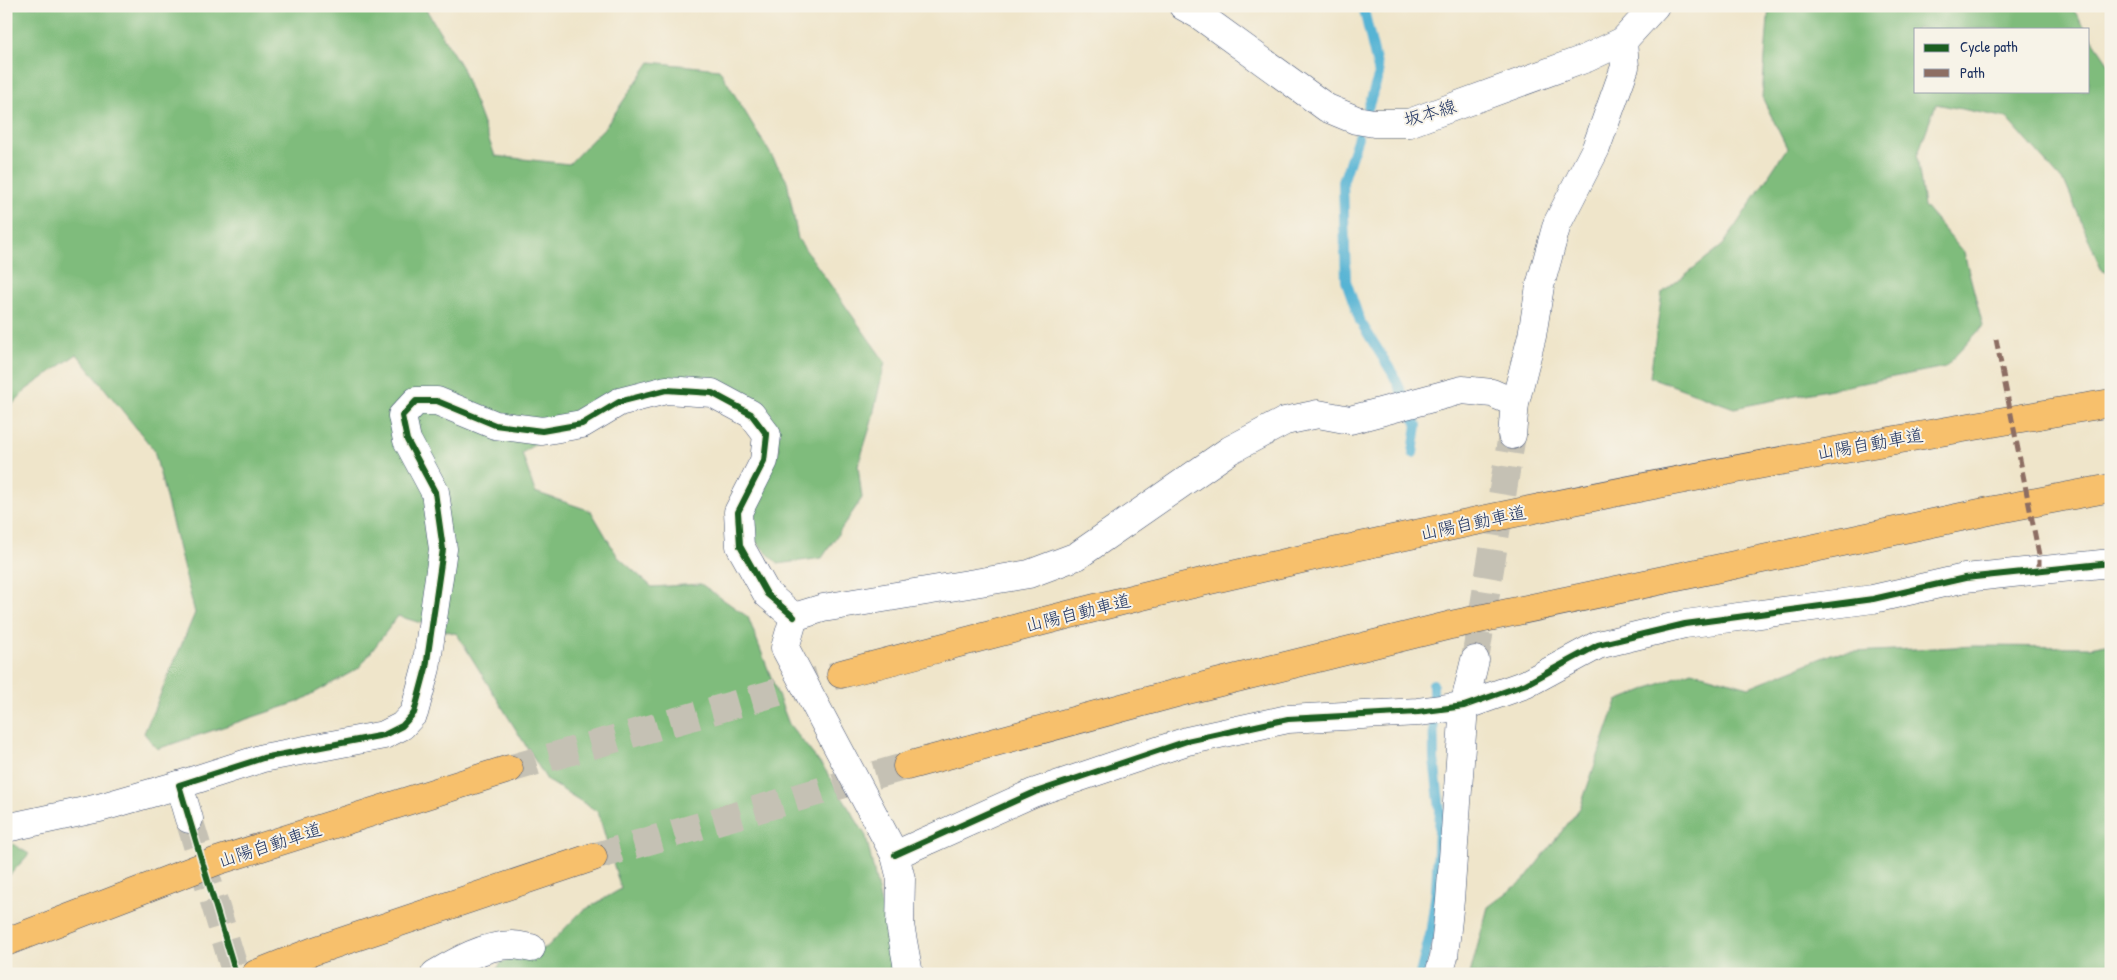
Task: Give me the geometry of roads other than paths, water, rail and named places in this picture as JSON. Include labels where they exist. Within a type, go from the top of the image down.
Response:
[{"type":"highway","name":"山陽自動車道","points":[[841,674],[1151,594],[1449,527],[1716,472],[2111,402]]},
{"type":"highway","points":[[907,766],[1184,691],[1451,625],[1984,512],[2111,488]]},
{"type":"highway","name":"山陽自動車道","points":[[6,942],[217,861],[509,769]]},
{"type":"highway","points":[[256,974],[314,951],[593,857]]},
{"type":"street","name":"坂本線","points":[[1183,6],[1199,15],[1327,108],[1356,120],[1374,123],[1409,123],[1587,58],[1623,41],[1655,6]]},
{"type":"street","points":[[1512,435],[1515,403],[1532,336],[1540,286],[1557,224],[1596,148],[1625,67],[1623,41]]},
{"type":"street","points":[[6,828],[99,808],[263,758],[384,735],[402,726],[414,713],[426,668],[443,549],[435,492],[407,440],[402,416],[416,401],[438,401],[495,425],[542,431],[582,424],[620,402],[666,390],[712,393],[751,414],[768,435],[764,461],[738,512],[740,546],[767,594],[794,616]]},
{"type":"street","points":[[794,616],[823,608],[1029,574],[1078,556],[1230,450],[1285,421],[1318,414],[1350,420],[1462,390],[1492,393],[1515,403]]},
{"type":"street","points":[[895,855],[1033,793],[1187,741],[1288,719],[1418,712],[1456,708],[1526,684],[1598,645],[1685,624],[1873,599],[1965,578],[2111,563]]},
{"type":"street","points":[[794,616],[785,648],[895,855],[901,879],[900,924],[909,974]]},
{"type":"street","points":[[1439,974],[1444,957],[1450,900],[1456,708],[1475,660]]},
{"type":"street","points":[[178,785],[189,819]]},
{"type":"street","points":[[435,974],[463,958],[492,948],[511,945],[531,948]]},
{"type":"waterway","points":[[1363,6],[1379,74],[1368,108]]},
{"type":"waterway","points":[[1358,137],[1343,182],[1346,281],[1360,321],[1393,374],[1417,425],[1413,453]]},
{"type":"waterway","points":[[1420,974],[1430,935],[1436,891],[1440,810],[1434,759],[1433,684]]},
{"type":"tunnel","points":[[1475,660],[1512,435]]},
{"type":"tunnel","points":[[509,769],[841,674]]},
{"type":"tunnel","points":[[593,857],[907,766]]},
{"type":"tunnel","points":[[189,819],[236,974]]}]
